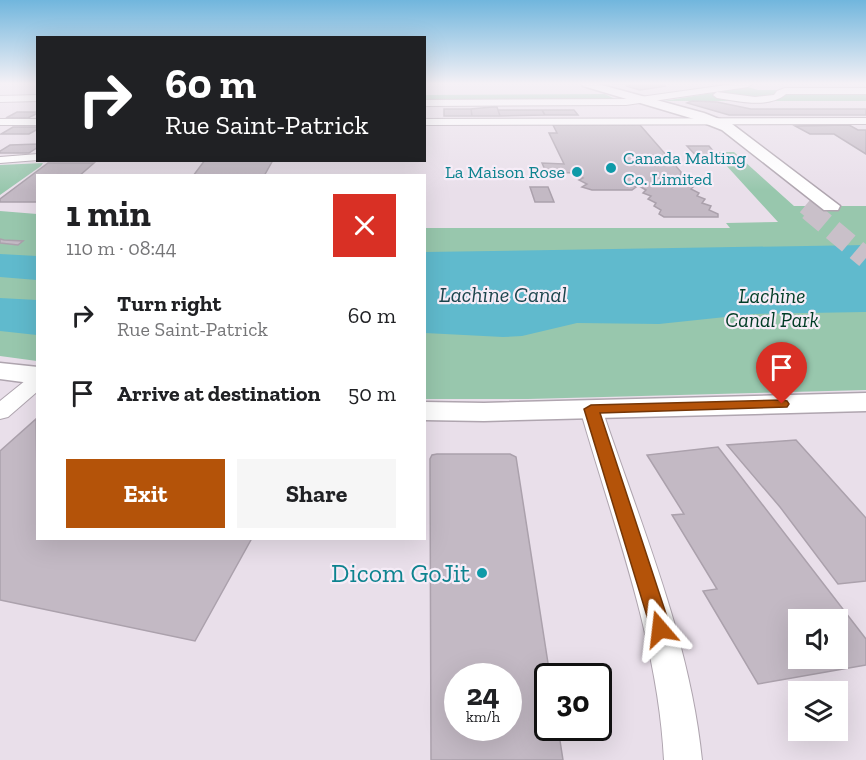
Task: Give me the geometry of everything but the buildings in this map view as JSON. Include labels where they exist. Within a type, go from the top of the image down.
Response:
[{"type":"main road","points":[[670,119],[711,133],[729,142],[805,206]]},
{"type":"main road","points":[[708,119],[739,135],[831,206]]},
{"type":"main road","points":[[0,371],[36,378]]},
{"type":"main road","points":[[426,411],[866,402]]},
{"type":"street","points":[[426,122],[866,121]]},
{"type":"street","points":[[0,122],[36,122]]},
{"type":"street","points":[[0,160],[36,157]]},
{"type":"street","points":[[0,412],[36,380]]},
{"type":"street","points":[[591,409],[660,629],[680,721],[683,760]]},
{"type":"green space","name":"Lachine Canal Park","points":[[714,152],[734,152],[794,206],[866,206],[866,390],[528,399],[426,399],[426,228],[730,228],[726,223],[778,222]]},
{"type":"green space","points":[[43,163],[41,166],[0,195],[0,165]]},
{"type":"green space","points":[[0,211],[36,214],[36,361],[0,356]]},
{"type":"water","name":"Lachine Canal","points":[[866,245],[866,312],[754,314],[659,324],[577,323],[522,336],[503,337],[426,333],[426,252]]},
{"type":"water","points":[[0,254],[36,256],[36,280],[0,277]]},
{"type":"water","points":[[0,298],[36,300],[36,335],[0,331]]},
{"type":"tunnel","points":[[805,206],[811,211]]},
{"type":"tunnel","points":[[809,210],[866,258]]},
{"type":"place","name":"Canada Malting Co. Limited","points":[[611,168]]},
{"type":"place","name":"La Maison Rose","points":[[577,172]]},
{"type":"place","name":"Dicom GoJit","points":[[482,573]]},
{"type":"route","points":[[660,629],[591,409],[782,404]]}]
